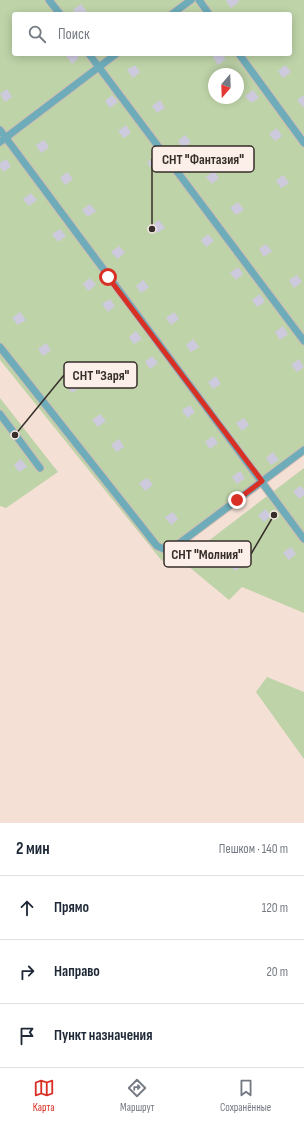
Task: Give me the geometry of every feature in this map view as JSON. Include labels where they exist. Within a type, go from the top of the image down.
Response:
[{"type":"lane","points":[[50,0],[59,12]]},
{"type":"lane","points":[[175,12],[191,0]]},
{"type":"lane","points":[[199,0],[208,12]]},
{"type":"lane","points":[[90,56],[304,341]]},
{"type":"lane","points":[[3,140],[113,56]]},
{"type":"lane","points":[[240,56],[304,143]]},
{"type":"lane","points":[[0,130],[3,140],[262,481],[304,539]]},
{"type":"lane","points":[[0,347],[157,546],[164,549],[173,548],[304,450]]},
{"type":"lane","points":[[0,414],[40,468]]},
{"type":"green space","points":[[0,0],[304,0],[304,452],[162,561],[0,360]]},
{"type":"green space","points":[[0,398],[58,472],[6,508],[0,506]]},
{"type":"green space","points":[[304,468],[304,613],[242,587],[229,600],[182,561]]},
{"type":"green space","points":[[267,677],[304,692],[304,759],[256,692]]},
{"type":"building","points":[[238,0],[239,2],[231,8],[226,1]]},
{"type":"building","points":[[81,4],[87,12],[74,12],[73,10]]},
{"type":"building","points":[[66,56],[78,56],[79,58],[72,64]]},
{"type":"building","points":[[224,56],[226,59],[218,65],[213,57]]},
{"type":"building","points":[[135,65],[140,72],[133,78],[127,70]]},
{"type":"building","points":[[285,65],[291,72],[283,78],[278,71]]},
{"type":"building","points":[[7,89],[12,97],[5,102],[0,94]]},
{"type":"building","points":[[253,90],[259,98],[251,103],[245,96]]},
{"type":"building","points":[[112,95],[118,102],[110,108],[105,101]]},
{"type":"building","points":[[304,95],[304,107],[303,107],[297,100]]},
{"type":"building","points":[[160,100],[165,108],[157,113],[152,106]]},
{"type":"building","points":[[126,125],[131,133],[124,138],[118,131]]},
{"type":"building","points":[[277,128],[282,136],[275,141],[269,134]]},
{"type":"building","points":[[185,135],[191,142],[183,148],[178,141]]},
{"type":"building","points":[[44,140],[49,147],[41,153],[36,145]]},
{"type":"building","points":[[155,157],[160,164],[152,170],[147,162]]},
{"type":"building","points":[[6,159],[11,166],[4,172],[0,167],[0,163]]},
{"type":"building","points":[[214,171],[219,178],[212,184],[206,177]]},
{"type":"building","points":[[67,172],[73,179],[65,185],[60,178]]},
{"type":"building","points":[[283,175],[289,183],[281,188],[276,181]]},
{"type":"building","points":[[31,193],[37,200],[29,206],[23,199]]},
{"type":"building","points":[[238,202],[244,210],[236,215],[230,208]]},
{"type":"building","points":[[90,204],[96,211],[88,217],[82,210]]},
{"type":"building","points":[[159,220],[165,228],[157,233],[151,226]]},
{"type":"building","points":[[60,229],[66,236],[58,242],[52,234]]},
{"type":"building","points":[[208,234],[214,241],[206,247],[201,240]]},
{"type":"building","points":[[266,244],[272,251],[264,257],[259,249]]},
{"type":"building","points":[[119,246],[125,253],[117,259],[111,252]]},
{"type":"building","points":[[238,267],[243,274],[236,280],[230,273]]},
{"type":"building","points":[[297,275],[302,282],[294,288],[289,280]]},
{"type":"building","points":[[90,278],[96,285],[88,291],[83,284]]},
{"type":"building","points":[[143,280],[149,287],[141,293],[136,286]]},
{"type":"building","points":[[260,294],[265,302],[257,307],[252,300]]},
{"type":"building","points":[[110,299],[115,306],[108,312],[102,304]]},
{"type":"building","points":[[20,312],[26,320],[18,325],[12,318]]},
{"type":"building","points":[[174,312],[179,319],[171,325],[166,318]]},
{"type":"building","points":[[283,326],[288,334],[280,340],[275,332]]},
{"type":"building","points":[[136,331],[142,339],[134,344],[129,337]]},
{"type":"building","points":[[193,339],[199,347],[191,352],[186,345]]},
{"type":"building","points":[[46,343],[51,350],[43,356],[38,349]]},
{"type":"building","points":[[152,356],[158,363],[150,369],[145,362]]},
{"type":"building","points":[[299,359],[304,367],[297,372],[291,365]]},
{"type":"building","points":[[216,376],[221,384],[213,389],[208,382]]},
{"type":"building","points":[[74,380],[80,387],[72,393],[66,385]]},
{"type":"building","points":[[190,405],[195,412],[187,418],[182,410]]},
{"type":"building","points":[[100,414],[106,421],[98,427],[92,420]]},
{"type":"building","points":[[244,418],[249,425],[242,431],[236,423]]},
{"type":"building","points":[[213,436],[218,443],[210,449],[205,442]]},
{"type":"building","points":[[119,439],[124,447],[117,452],[111,445]]},
{"type":"building","points":[[273,452],[279,460],[271,465],[266,458]]},
{"type":"building","points":[[21,459],[27,467],[19,472],[14,465]]},
{"type":"building","points":[[240,471],[245,478],[237,484],[232,477]]},
{"type":"building","points":[[147,478],[153,485],[145,491],[139,483]]},
{"type":"building","points":[[301,486],[304,490],[304,495],[299,499],[293,491]]},
{"type":"building","points":[[266,509],[271,516],[264,522],[258,515]]},
{"type":"building","points":[[173,512],[178,519],[171,525],[165,517]]},
{"type":"building","points":[[291,547],[296,554],[289,560],[283,553]]},
{"type":"building","points":[[237,558],[243,565],[235,571],[229,563]]},
{"type":"place","name":"СНТ \"Фантазия\"","points":[[152,229]]},
{"type":"place","name":"СНТ \"Заря\"","points":[[15,435]]},
{"type":"place","name":"СНТ \"Молния\"","points":[[274,515]]},
{"type":"route","points":[[108,277],[262,481],[237,500]]}]
